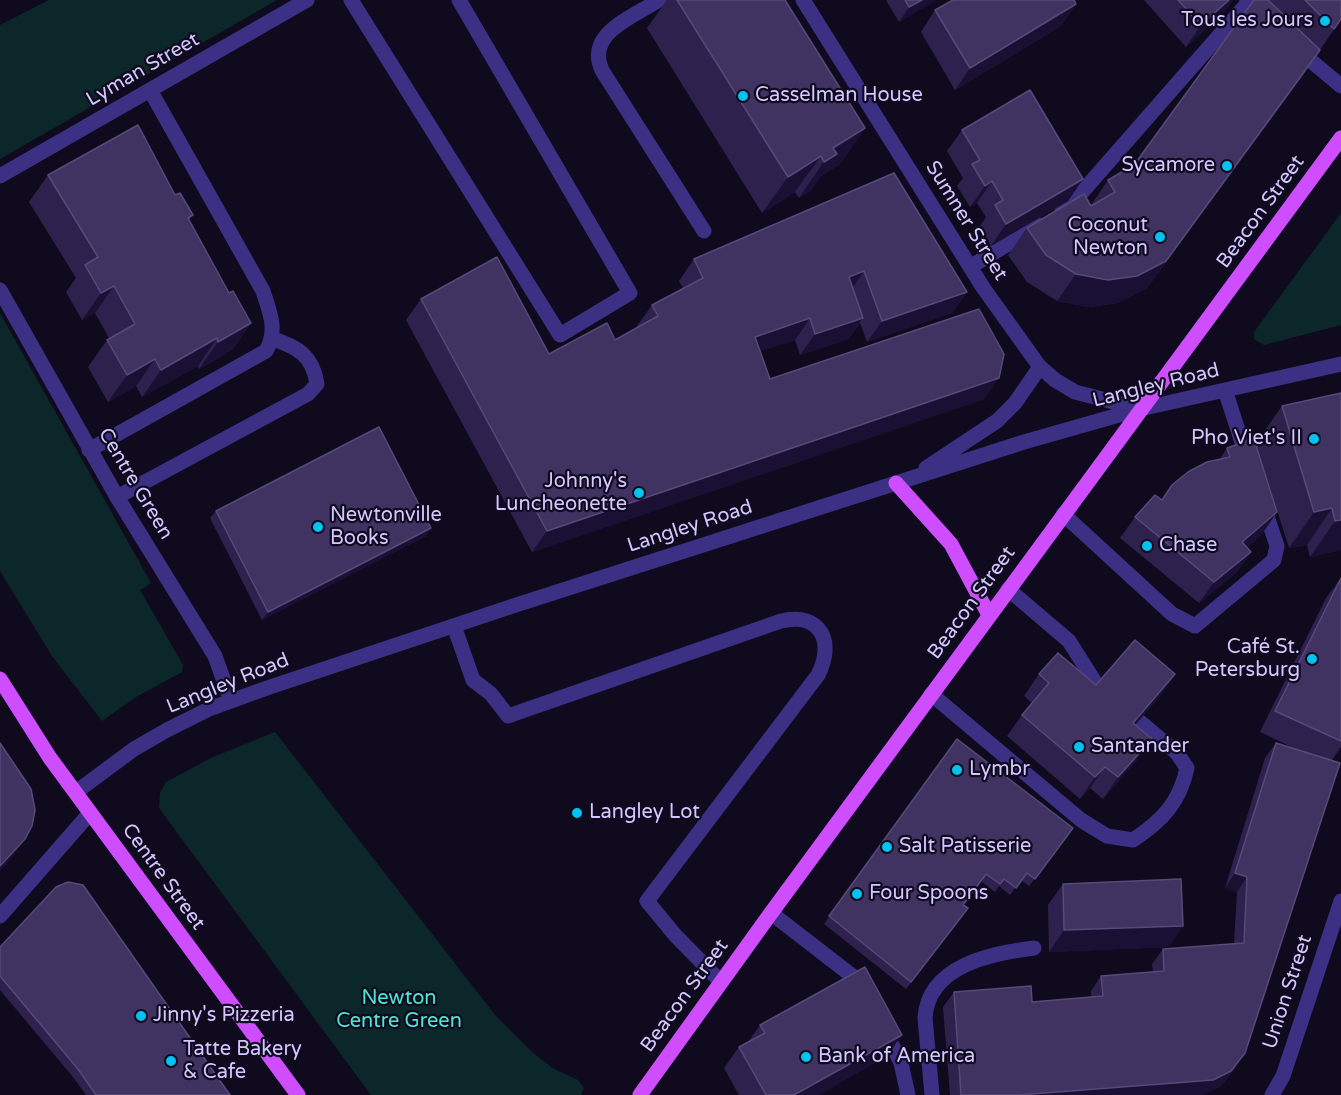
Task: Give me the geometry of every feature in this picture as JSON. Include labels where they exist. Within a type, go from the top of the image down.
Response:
[{"type":"main road","name":"Beacon Street","points":[[640,1095],[931,694],[1140,409],[1215,312],[1341,138]]},
{"type":"main road","points":[[902,481],[951,544],[989,615]]},
{"type":"main road","name":"Centre Street","points":[[0,679],[90,813],[298,1095]]},
{"type":"street","name":"Lyman Street","points":[[0,176],[307,0]]},
{"type":"street","points":[[351,0],[560,335],[630,293],[459,0]]},
{"type":"street","points":[[659,0],[606,34],[599,43],[597,55],[603,72],[704,231]]},
{"type":"street","name":"Sumner Street","points":[[803,0],[970,267],[1040,367],[1055,380],[1075,392],[1140,409]]},
{"type":"street","points":[[970,267],[1069,207],[1249,6]]},
{"type":"street","points":[[1282,36],[1341,86]]},
{"type":"street","points":[[90,450],[266,351],[273,339],[273,320],[263,291],[150,90]]},
{"type":"street","name":"Centre Green","points":[[0,290],[117,497],[214,656],[231,701]]},
{"type":"street","points":[[117,497],[308,394],[317,384],[308,356],[291,345],[273,339]]},
{"type":"street","name":"Langley Road","points":[[76,792],[149,741],[196,715],[231,701],[902,481],[1140,409],[1341,364]]},
{"type":"street","points":[[902,481],[997,421],[1014,403],[1040,367]]},
{"type":"street","points":[[1063,514],[1172,614],[1196,626],[1274,560],[1277,546],[1224,390]]},
{"type":"street","points":[[1008,589],[1069,641],[1098,687]]},
{"type":"street","points":[[454,626],[473,680],[491,694],[508,716],[781,621],[802,619],[821,631],[827,650],[818,675],[718,811],[647,901],[675,936],[721,982]]},
{"type":"street","points":[[931,694],[1081,820],[1107,836],[1133,840],[1166,814],[1179,796],[1187,768],[1177,753],[1138,721]]},
{"type":"street","points":[[0,916],[90,813]]},
{"type":"street","name":"Union Street","points":[[1272,1095],[1283,1076],[1341,901]]},
{"type":"street","points":[[771,913],[855,978],[869,1000]]},
{"type":"street","points":[[932,1095],[926,1018],[926,1006],[932,995],[959,967],[981,957],[1034,948]]},
{"type":"street","points":[[878,1018],[897,1054],[908,1095]]},
{"type":"green space","points":[[49,0],[277,0],[0,159],[0,25]]},
{"type":"green space","points":[[1341,213],[1341,325],[1264,345],[1254,339],[1254,332]]},
{"type":"green space","points":[[0,313],[151,583],[140,590],[183,665],[182,672],[136,697],[102,721],[52,656],[0,571]]},
{"type":"green space","name":"Newton Centre Green","points":[[275,732],[495,1015],[533,1053],[554,1069],[578,1080],[584,1088],[581,1095],[371,1095],[159,808],[160,793],[166,782],[211,758]]},
{"type":"building","points":[[677,0],[785,0],[865,128],[833,148],[837,154],[824,162],[821,156],[788,177]]},
{"type":"building","points":[[905,0],[922,0],[909,7]]},
{"type":"building","points":[[953,0],[1074,0],[1076,4],[970,68],[935,10]]},
{"type":"building","points":[[1178,0],[1229,0],[1201,25]]},
{"type":"building","points":[[1254,0],[1268,0],[1320,50],[1166,261],[1137,276],[1108,280],[1076,274],[1046,255],[1027,228],[1084,194],[1091,206],[1115,192],[1108,180],[1134,165]]},
{"type":"building","points":[[1305,0],[1341,0],[1341,19],[1334,29]]},
{"type":"building","points":[[1030,90],[1083,179],[1006,224],[995,205],[1003,200],[992,181],[985,186],[972,164],[980,160],[962,130]]},
{"type":"building","points":[[138,125],[175,195],[180,193],[193,215],[188,218],[229,293],[233,291],[251,323],[218,342],[217,338],[161,370],[155,359],[127,375],[107,340],[135,324],[114,286],[101,293],[85,265],[98,257],[48,175]]},
{"type":"building","points":[[894,173],[967,292],[882,321],[864,271],[849,277],[863,318],[815,334],[810,318],[755,337],[770,379],[979,309],[1004,354],[999,378],[547,531],[421,299],[497,257],[549,354],[607,323],[615,340],[658,316],[652,305],[703,278],[694,259]]},
{"type":"building","points":[[1341,393],[1341,520],[1335,521],[1332,508],[1314,512],[1282,406]]},
{"type":"building","name":"Newtonville Books","points":[[379,427],[431,528],[268,612],[216,511]]},
{"type":"building","points":[[1254,439],[1277,512],[1242,542],[1251,552],[1214,582],[1135,517],[1155,495],[1162,500],[1172,485],[1188,472],[1207,462],[1230,457],[1227,448]]},
{"type":"building","points":[[1341,578],[1341,741],[1275,711]]},
{"type":"building","points":[[1135,640],[1175,674],[1133,723],[1152,739],[1118,777],[1105,767],[1095,777],[1022,715],[1049,683],[1039,674],[1058,653],[1096,685]]},
{"type":"building","points":[[957,739],[1073,828],[1035,879],[1027,873],[1016,888],[1004,879],[1000,884],[986,874],[963,905],[968,908],[911,982],[829,916]]},
{"type":"building","points":[[0,743],[31,789],[35,810],[32,826],[25,839],[0,866]]},
{"type":"building","points":[[1276,743],[1340,763],[1245,1053],[1231,1071],[1213,1080],[1018,1095],[961,1095],[954,992],[1031,986],[1032,1002],[1103,996],[1101,976],[1164,971],[1163,949],[1244,943],[1247,877],[1235,873]]},
{"type":"building","points":[[1181,879],[1183,926],[1064,930],[1063,884]]},
{"type":"building","points":[[68,882],[83,885],[230,1095],[96,1095],[78,1069],[0,976],[0,947],[56,887]]},
{"type":"building","points":[[865,967],[902,1035],[794,1095],[766,1095],[739,1047],[765,1033],[760,1025]]},
{"type":"place","name":"Tous les Jours","points":[[1325,21]]},
{"type":"place","name":"Casselman House","points":[[743,96]]},
{"type":"place","name":"Sycamore","points":[[1227,166]]},
{"type":"place","name":"Coconut Newton","points":[[1160,237]]},
{"type":"place","name":"Pho Viet's II","points":[[1314,439]]},
{"type":"place","name":"Johnny's Luncheonette","points":[[639,493]]},
{"type":"place","name":"Newtonville Books","points":[[318,527]]},
{"type":"place","name":"Chase","points":[[1147,546]]},
{"type":"place","name":"Café St. Petersburg","points":[[1312,659]]},
{"type":"place","name":"Santander","points":[[1079,747]]},
{"type":"place","name":"Lymbr","points":[[957,770]]},
{"type":"place","name":"Langley Lot","points":[[577,813]]},
{"type":"place","name":"Salt Patisserie","points":[[887,847]]},
{"type":"place","name":"Four Spoons","points":[[857,894]]},
{"type":"place","name":"Jinny's Pizzeria","points":[[141,1016]]},
{"type":"place","name":"Bank of America","points":[[806,1057]]},
{"type":"place","name":"Tatte Bakery & Cafe","points":[[171,1061]]}]
